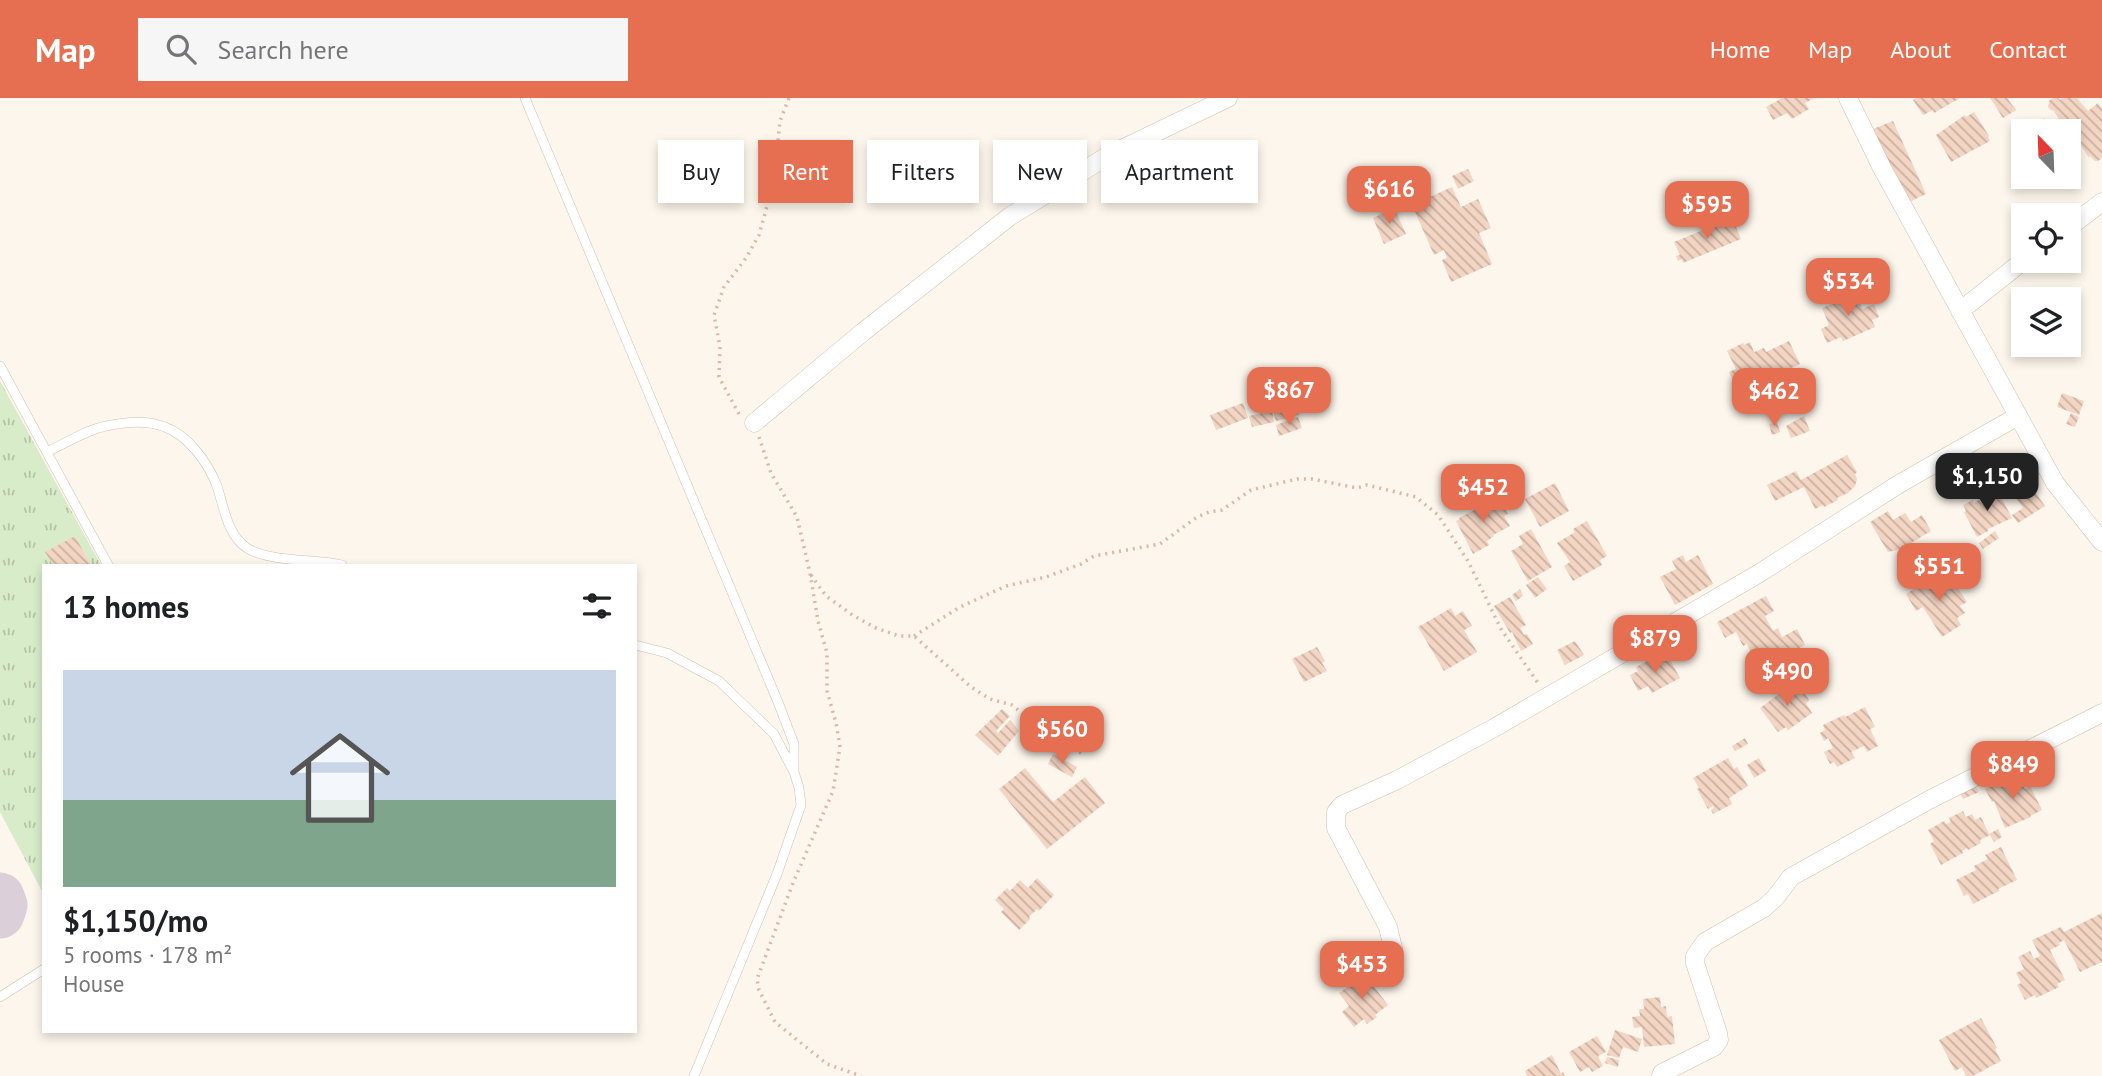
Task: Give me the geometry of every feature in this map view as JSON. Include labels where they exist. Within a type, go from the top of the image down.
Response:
[{"type":"street","points":[[754,423],[863,332],[1009,217],[1109,156],[1228,98]]},
{"type":"street","points":[[1848,98],[1882,168],[2055,483],[2102,542]]},
{"type":"street","points":[[2081,218],[2102,202]]},
{"type":"street","points":[[1960,311],[2011,271]]},
{"type":"street","points":[[1394,971],[1393,948],[1388,928],[1342,842],[1336,828],[1336,812],[1348,802],[1397,780],[1480,736],[1758,574],[1899,484],[2018,416]]},
{"type":"street","points":[[1661,1076],[1662,1073],[1714,1047],[1718,1040],[1695,963],[1695,956],[1705,943],[1764,908],[1791,877],[1928,800],[2102,713]]},
{"type":"lane","points":[[525,98],[778,702],[794,744],[794,772]]},
{"type":"lane","points":[[0,366],[107,564]]},
{"type":"lane","points":[[47,452],[104,426],[135,422],[165,426],[185,439],[202,457],[216,485],[225,517],[238,540],[247,548],[263,555],[334,564]]},
{"type":"lane","points":[[637,646],[667,653],[719,681],[774,734],[794,772],[799,788],[801,805],[777,874],[694,1076]]},
{"type":"lane","points":[[0,997],[42,970]]},
{"type":"path","points":[[789,98],[780,121],[774,181],[759,235],[724,288],[714,315],[720,347],[719,377],[739,414],[754,423],[771,473],[797,517],[827,653],[827,691],[840,747],[832,791],[793,883],[757,979],[759,990],[775,1022],[827,1064],[862,1076]]},
{"type":"path","points":[[810,573],[826,596],[855,616],[876,628],[899,636],[915,636],[960,607],[1006,586],[1067,570],[1094,556],[1160,544],[1197,517],[1223,510],[1251,489],[1297,479],[1312,479],[1357,488],[1367,485],[1416,497],[1438,515],[1468,561],[1501,629],[1548,696]]},
{"type":"path","points":[[915,636],[971,687],[989,699],[1012,705],[1055,740],[1083,754]]},
{"type":"green space","points":[[0,381],[100,564],[90,564],[75,536],[46,552],[52,564],[42,564],[42,891],[0,812]]},
{"type":"building","points":[[1782,98],[1814,98],[1805,103],[1809,109],[1792,119],[1787,113],[1773,120],[1766,107]]},
{"type":"building","points":[[1960,98],[1934,113],[1933,110],[1923,115],[1913,100]]},
{"type":"building","points":[[1990,98],[2007,98],[2016,110],[2003,118]]},
{"type":"building","points":[[2053,98],[2077,98],[2088,111],[2098,103],[2102,109],[2102,158],[2095,161],[2090,156],[2089,158],[2081,146],[2081,119],[2059,119],[2048,107]]},
{"type":"building","points":[[1974,112],[1990,141],[1951,162],[1936,135]]},
{"type":"building","points":[[1893,121],[1926,194],[1907,203],[1873,129]]},
{"type":"building","points":[[1468,169],[1474,181],[1458,189],[1452,176]]},
{"type":"building","points":[[1452,187],[1461,207],[1478,199],[1491,228],[1479,233],[1492,264],[1451,282],[1442,260],[1447,258],[1444,250],[1434,255],[1412,205]]},
{"type":"building","points":[[1394,208],[1406,234],[1384,244],[1373,218]]},
{"type":"building","points":[[1732,218],[1741,239],[1683,263],[1682,259],[1678,261],[1676,256],[1680,255],[1674,242]]},
{"type":"building","points":[[1857,292],[1862,309],[1874,304],[1879,317],[1872,320],[1875,327],[1843,341],[1841,337],[1827,343],[1821,329],[1829,325],[1822,308],[1834,303],[1832,299]]},
{"type":"building","points":[[1789,341],[1800,364],[1752,386],[1750,381],[1737,388],[1729,372],[1736,369],[1727,351],[1750,342],[1754,352],[1764,348],[1766,352]]},
{"type":"building","points":[[2062,393],[2084,401],[2079,415],[2057,407]]},
{"type":"building","points":[[1243,403],[1248,418],[1216,430],[1210,415]]},
{"type":"building","points":[[1296,405],[1299,415],[1276,421],[1273,412]]},
{"type":"building","points":[[1272,411],[1274,422],[1252,427],[1249,416]]},
{"type":"building","points":[[2071,413],[2079,417],[2075,427],[2066,424]]},
{"type":"building","points":[[1804,416],[1810,431],[1791,438],[1786,426]]},
{"type":"building","points":[[1298,417],[1302,428],[1279,436],[1276,425]]},
{"type":"building","points":[[1777,422],[1780,432],[1772,435],[1769,424]]},
{"type":"building","points":[[1847,455],[1857,472],[1855,486],[1824,507],[1823,505],[1815,509],[1804,487],[1775,501],[1767,485],[1796,471],[1801,480]]},
{"type":"building","points":[[2021,472],[2045,506],[2018,523],[2012,515],[2023,508],[2005,482]]},
{"type":"building","points":[[1555,483],[1569,511],[1540,527],[1525,499]]},
{"type":"building","points":[[1997,489],[2012,518],[1977,537],[1963,505],[1973,500],[1974,503]]},
{"type":"building","points":[[1499,497],[1508,514],[1504,516],[1510,526],[1493,535],[1487,541],[1489,545],[1473,554],[1456,521]]},
{"type":"building","points":[[1888,511],[1893,520],[1905,513],[1911,522],[1922,515],[1931,531],[1901,549],[1888,552],[1870,522]]},
{"type":"building","points":[[1587,521],[1607,556],[1600,560],[1602,565],[1573,581],[1564,566],[1570,562],[1557,543]]},
{"type":"building","points":[[1531,529],[1552,567],[1528,581],[1511,551],[1523,544],[1519,536]]},
{"type":"building","points":[[1995,531],[1999,538],[1983,549],[1979,543]]},
{"type":"building","points":[[75,536],[90,564],[52,564],[45,552]]},
{"type":"building","points":[[1683,555],[1686,562],[1698,555],[1713,584],[1675,605],[1660,577],[1676,569],[1672,561]]},
{"type":"building","points":[[1940,573],[1948,585],[1954,582],[1967,602],[1960,606],[1965,613],[1957,618],[1961,625],[1942,637],[1923,607],[1916,611],[1906,594]]},
{"type":"building","points":[[1538,577],[1547,589],[1535,598],[1526,585]]},
{"type":"building","points":[[1520,589],[1523,596],[1516,601],[1512,595]]},
{"type":"building","points":[[1766,596],[1774,611],[1765,616],[1773,631],[1778,628],[1782,637],[1797,629],[1805,645],[1763,665],[1766,669],[1754,676],[1746,661],[1751,659],[1749,655],[1752,654],[1747,644],[1743,646],[1736,632],[1725,638],[1717,622]]},
{"type":"building","points":[[1510,597],[1526,625],[1520,628],[1533,644],[1521,651],[1494,606]]},
{"type":"building","points":[[1451,608],[1455,616],[1463,611],[1472,626],[1464,630],[1477,652],[1444,671],[1418,627]]},
{"type":"building","points":[[1575,641],[1584,655],[1565,665],[1557,650]]},
{"type":"building","points":[[1317,647],[1327,671],[1304,682],[1292,659]]},
{"type":"building","points":[[1668,656],[1680,678],[1652,693],[1648,686],[1638,691],[1630,675],[1638,671],[1636,667],[1653,658],[1656,662]]},
{"type":"building","points":[[1789,682],[1796,692],[1801,688],[1809,700],[1806,703],[1812,713],[1788,730],[1786,727],[1778,732],[1760,708],[1779,694],[1777,691]]},
{"type":"building","points":[[1865,707],[1875,727],[1870,729],[1878,746],[1867,752],[1864,746],[1851,752],[1855,758],[1837,767],[1834,762],[1830,764],[1824,752],[1833,748],[1828,738],[1824,741],[1820,733],[1825,730],[1823,725]]},
{"type":"building","points":[[1002,709],[1010,716],[996,731],[998,733],[1010,720],[1019,731],[998,756],[975,735]]},
{"type":"building","points":[[1745,738],[1748,744],[1735,751],[1732,746]]},
{"type":"building","points":[[1053,754],[1077,767],[1072,777],[1048,764]]},
{"type":"building","points":[[1728,758],[1748,786],[1729,798],[1732,804],[1713,814],[1713,806],[1708,809],[1693,778]]},
{"type":"building","points":[[1759,758],[1766,771],[1754,778],[1747,765]]},
{"type":"building","points":[[1025,768],[1053,802],[1085,777],[1105,803],[1047,849],[999,789]]},
{"type":"building","points":[[2017,773],[2025,789],[2030,786],[2042,810],[2005,828],[1994,801],[1992,802],[1985,789]]},
{"type":"building","points":[[1975,786],[1979,792],[1963,799],[1960,793]]},
{"type":"building","points":[[1963,811],[1966,817],[1972,814],[1975,820],[1981,817],[1989,834],[1998,829],[2002,837],[1994,842],[1990,835],[1980,840],[1981,843],[1968,850],[1967,848],[1941,865],[1930,844],[1934,841],[1928,830],[1944,821],[1946,824],[1951,822],[1949,818]]},
{"type":"building","points":[[2001,847],[2017,880],[1973,904],[1968,894],[1964,896],[1956,880],[1976,870],[1974,866],[1988,859],[1985,855]]},
{"type":"building","points":[[1037,878],[1054,895],[1039,911],[1037,909],[1029,917],[1019,930],[1001,912],[1004,909],[995,900],[1007,888],[1010,891],[1020,880],[1028,888]]},
{"type":"building","points":[[2102,913],[2102,962],[2080,972],[2064,940],[2050,950],[2065,980],[2057,984],[2059,987],[2025,1000],[2017,985],[2021,983],[2016,973],[2024,969],[2018,957],[2030,951],[2034,959],[2040,956],[2032,940],[2061,927],[2064,932]]},
{"type":"building","points":[[1359,974],[1366,983],[1369,980],[1388,1005],[1367,1024],[1364,1019],[1354,1027],[1342,1012],[1349,1006],[1339,993],[1352,984],[1350,981]]},
{"type":"building","points":[[1660,997],[1661,1007],[1666,1006],[1667,1017],[1672,1016],[1675,1044],[1644,1047],[1642,1027],[1634,1028],[1632,1017],[1640,1016],[1639,1009],[1644,1009],[1643,999]]},
{"type":"building","points":[[1981,1018],[2001,1061],[1973,1076],[1966,1076],[1962,1067],[1955,1071],[1939,1040]]},
{"type":"building","points":[[1615,1030],[1642,1039],[1638,1052],[1623,1047],[1619,1058],[1607,1055]]},
{"type":"building","points":[[1597,1036],[1606,1052],[1598,1056],[1603,1066],[1592,1072],[1589,1067],[1580,1072],[1569,1052]]},
{"type":"building","points":[[1552,1055],[1561,1074],[1563,1072],[1565,1076],[1527,1076],[1525,1071]]},
{"type":"building","points":[[1607,1057],[1619,1060],[1618,1067],[1605,1063]]},
{"type":"taxiway","points":[[0,897],[3,905],[0,914]]}]
